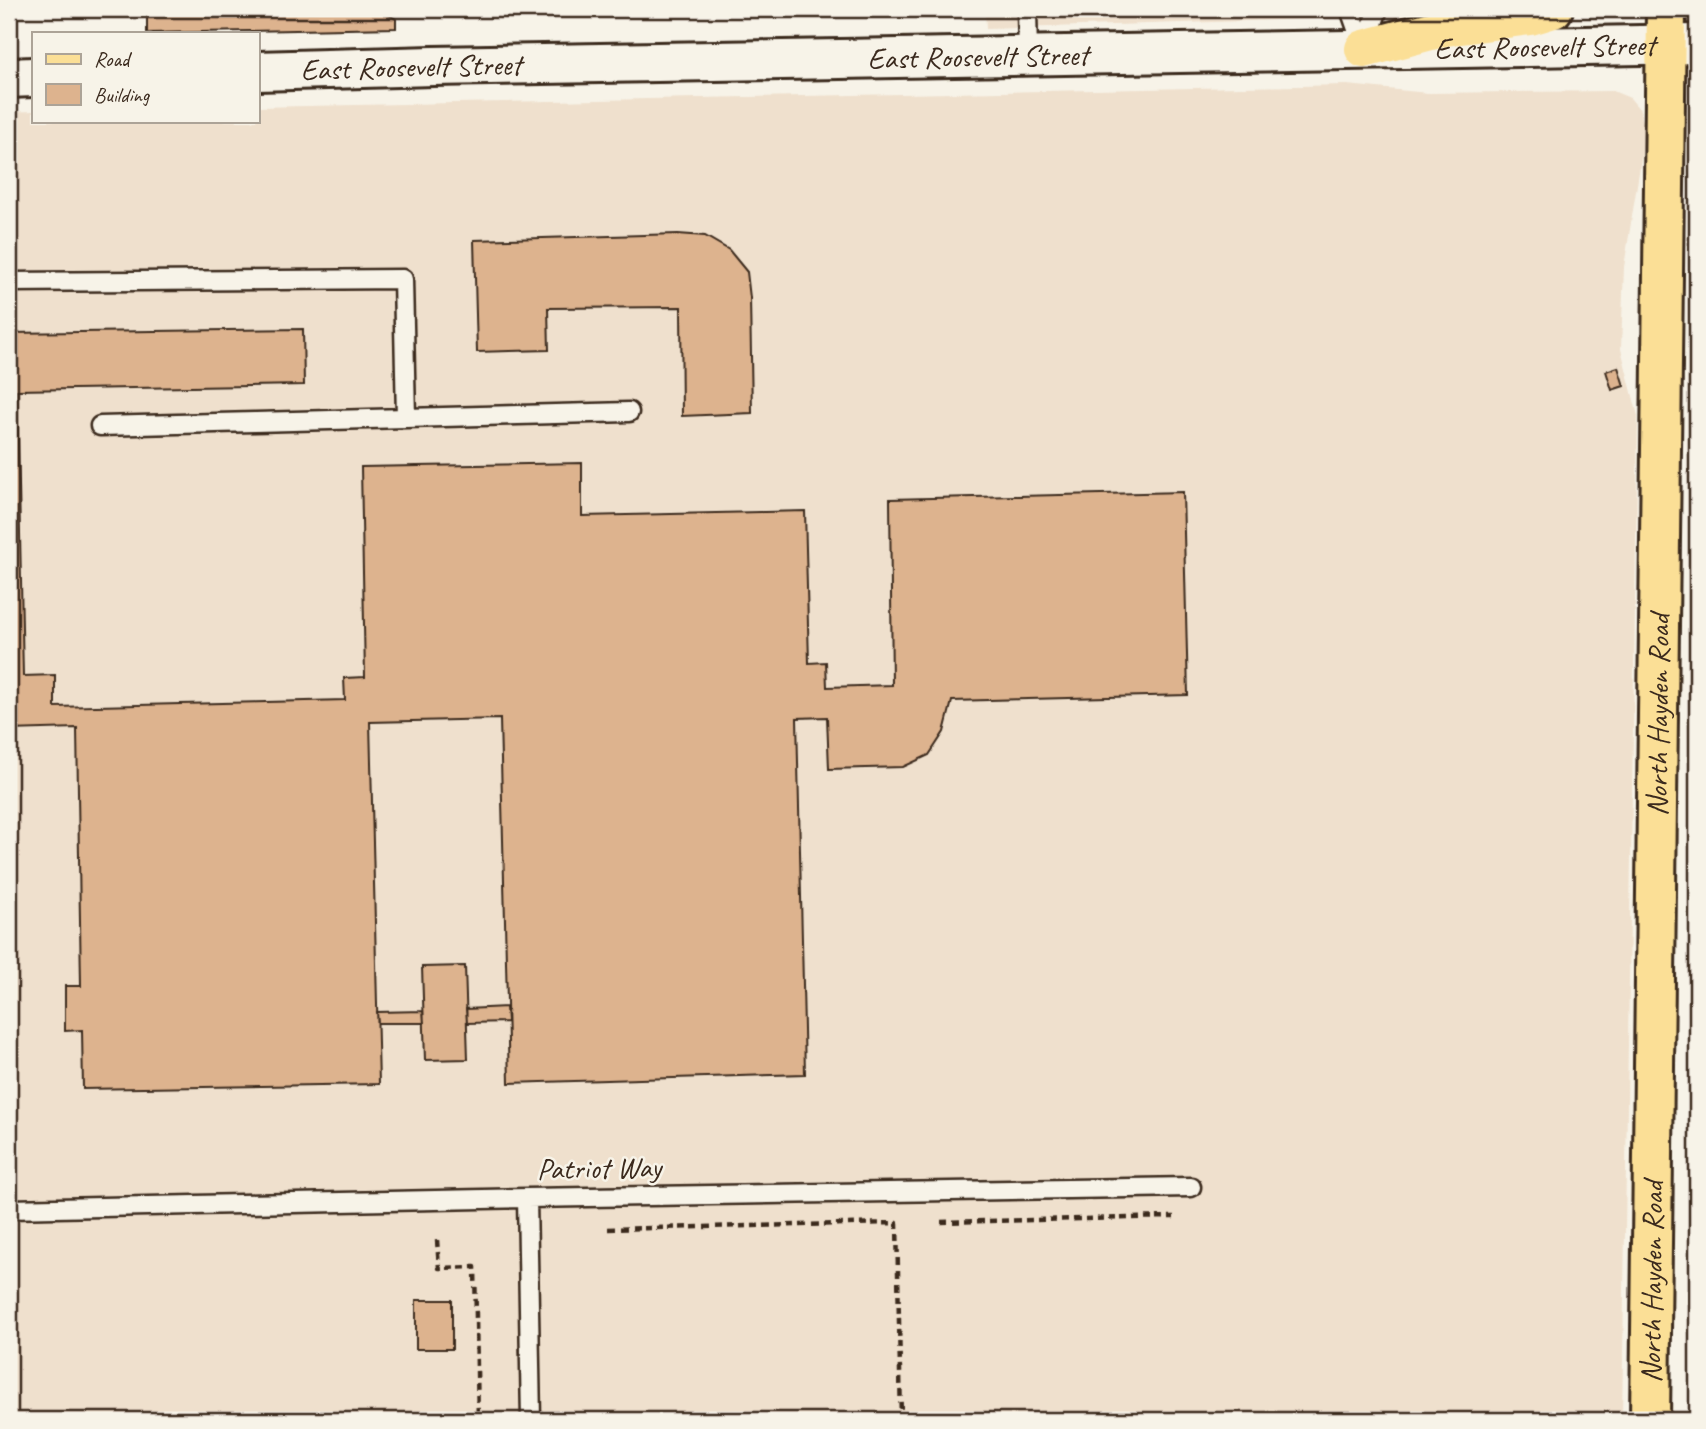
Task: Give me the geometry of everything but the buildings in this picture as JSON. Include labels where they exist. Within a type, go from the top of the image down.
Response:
[{"type":"main road","points":[[1364,49],[1446,27],[1530,16],[1553,9]]},
{"type":"main road","name":"North Hayden Road","points":[[1650,1420],[1676,32]]},
{"type":"street","name":"East Roosevelt Street","points":[[259,71],[1364,49],[1676,32]]},
{"type":"street","points":[[9,78],[32,77]]},
{"type":"lane","points":[[1027,9],[1028,55]]},
{"type":"lane","points":[[1350,9],[1364,49]]},
{"type":"lane","points":[[1364,49],[1378,9]]},
{"type":"lane","points":[[9,282],[403,279],[406,418]]},
{"type":"lane","points":[[100,426],[629,412]]},
{"type":"lane","name":"Patriot Way","points":[[9,1209],[1191,1188]]},
{"type":"lane","points":[[527,1198],[531,1420]]},
{"type":"path","points":[[941,1222],[1174,1217]]},
{"type":"path","points":[[608,1229],[897,1223],[901,1420]]},
{"type":"path","points":[[437,1240],[439,1268],[475,1267],[478,1420]]},
{"type":"shaded area","points":[[985,9],[1446,9],[1406,16],[986,29]]},
{"type":"shaded area","points":[[1347,85],[1428,93],[1613,91],[1630,98],[1640,110],[1643,147],[1624,267],[1621,349],[1638,416],[1622,1420],[9,1420],[9,112],[32,111],[32,122],[259,122],[259,107]]}]
